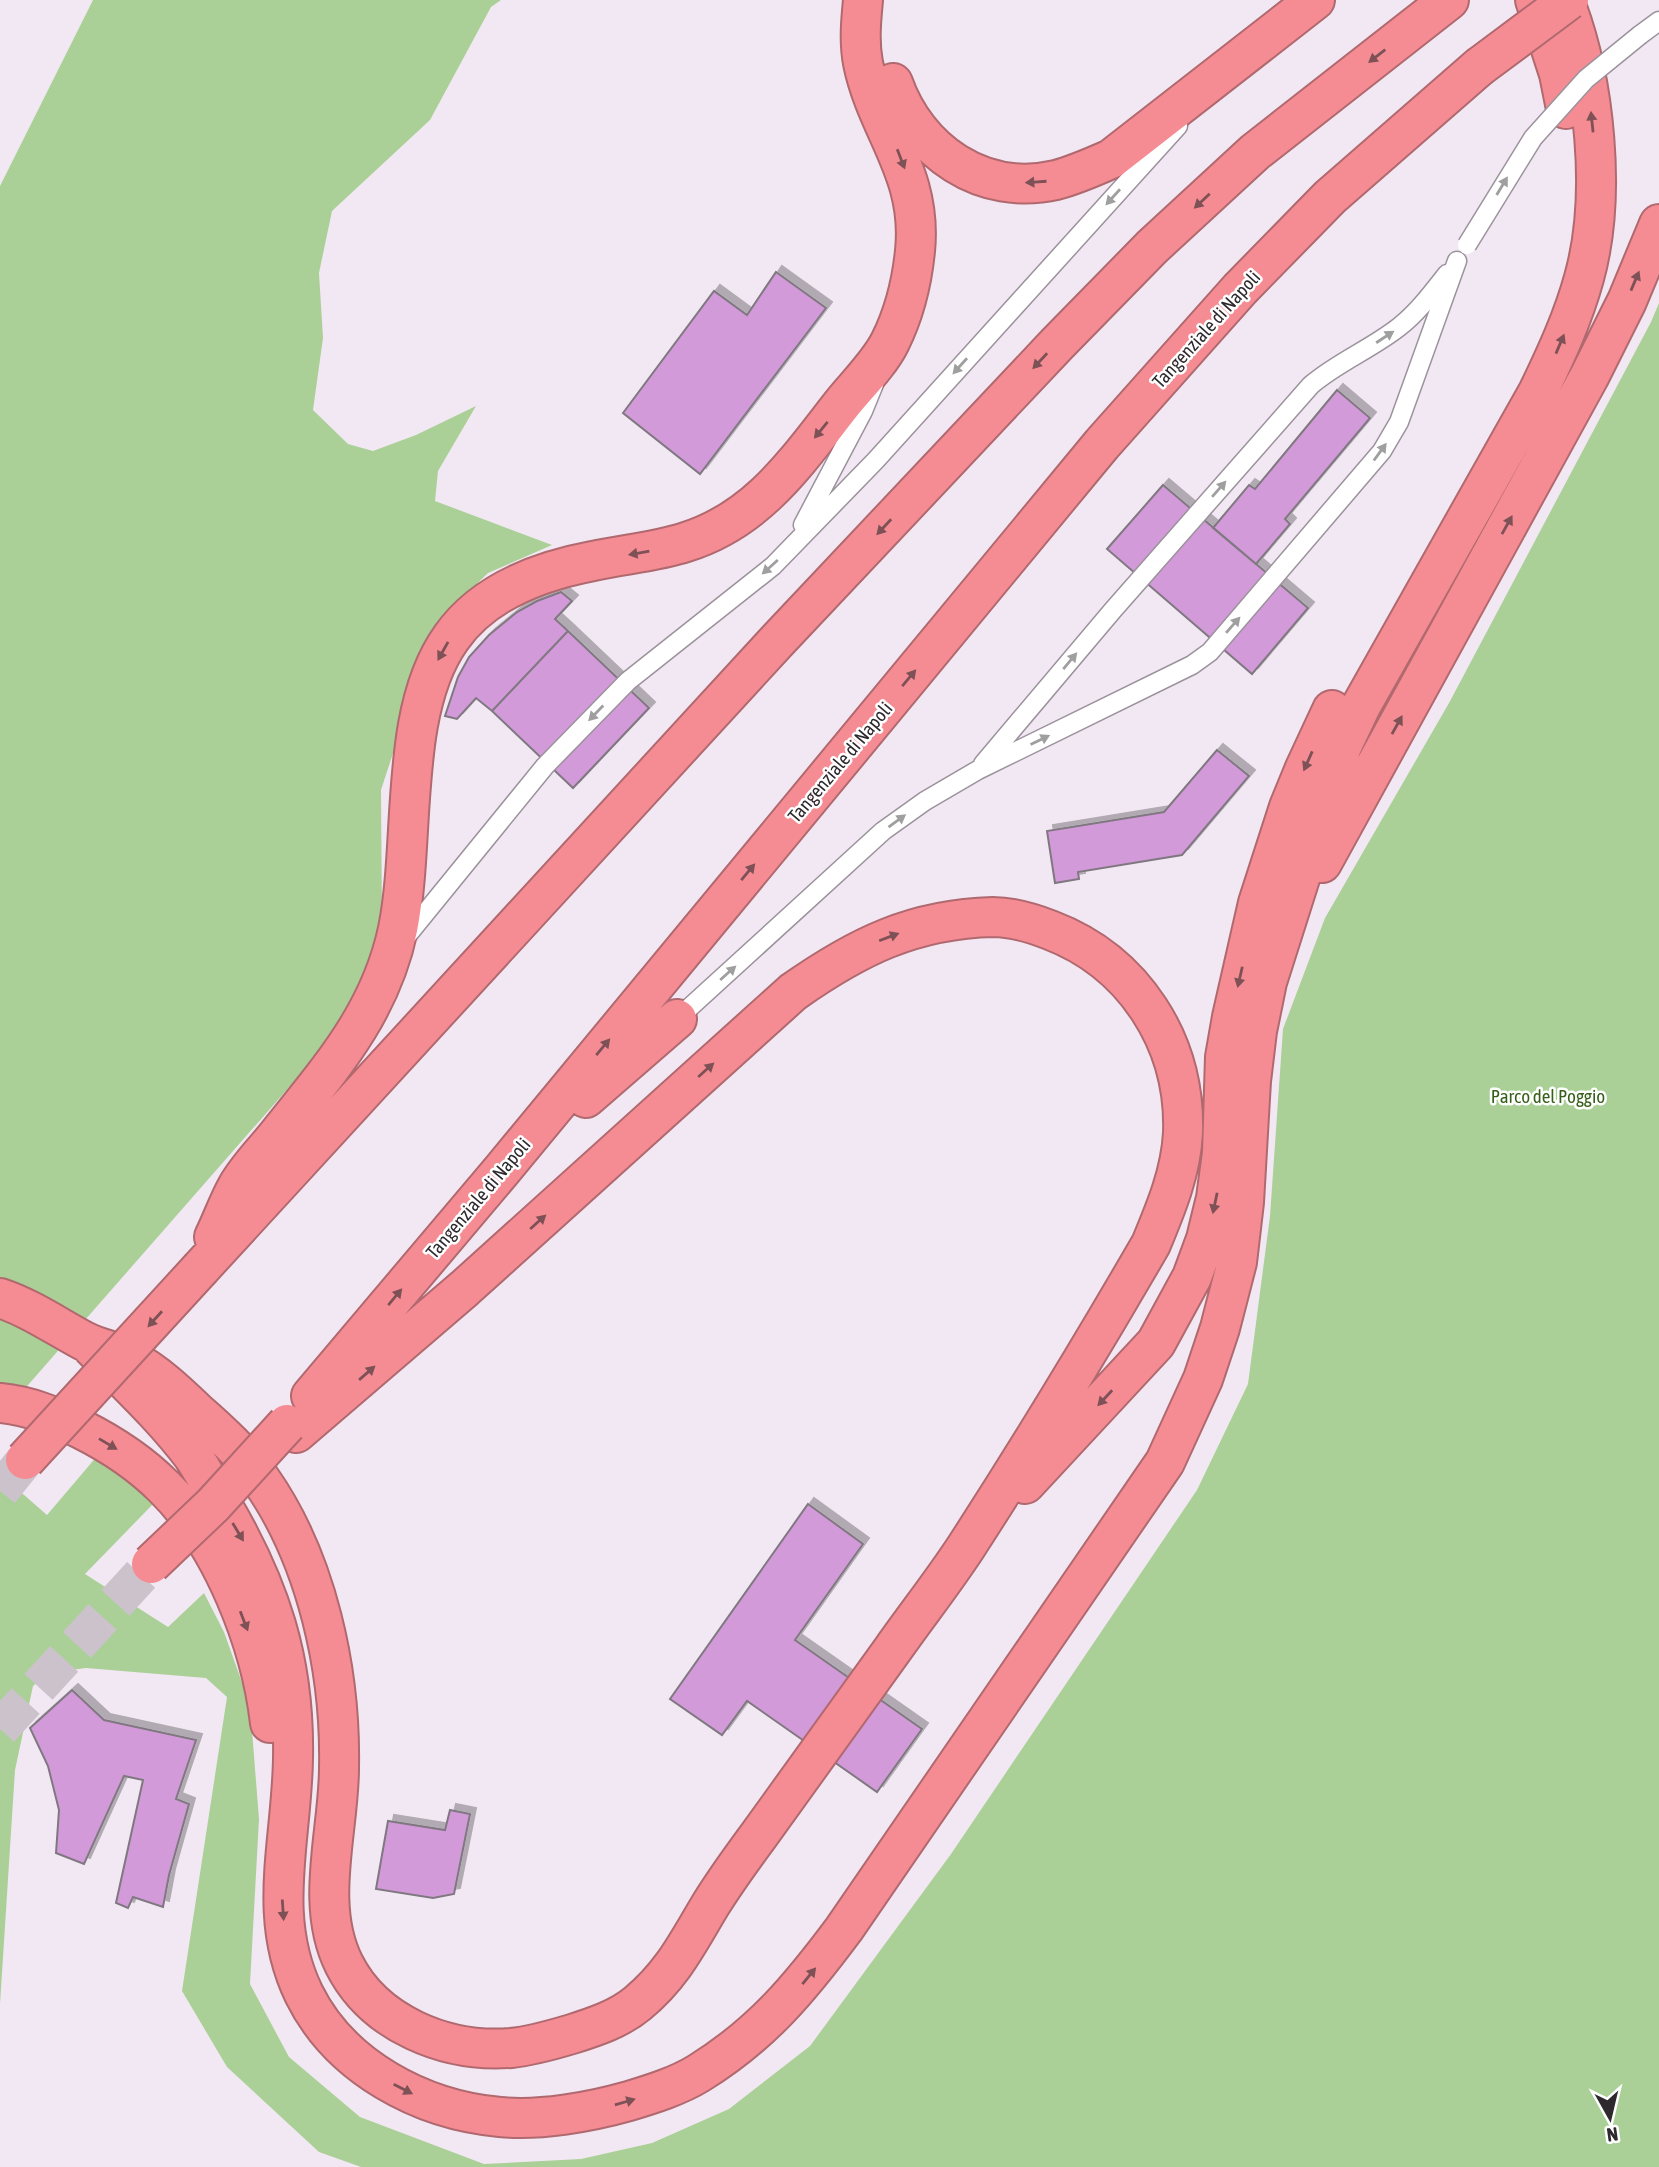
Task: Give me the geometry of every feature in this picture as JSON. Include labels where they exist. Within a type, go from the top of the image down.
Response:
[{"type":"highway","points":[[201,1268],[237,1186],[350,1043],[368,1013],[397,931],[407,870],[416,740],[424,694],[436,663],[450,639],[471,614],[498,594],[527,581],[590,561],[687,542],[722,528],[754,507],[780,481],[889,345],[910,281],[916,220],[911,188],[901,157],[870,88],[863,61],[863,0]]},
{"type":"highway","points":[[888,0],[885,40],[890,75],[912,122],[931,146],[951,162],[997,181],[1024,183],[1054,181],[1111,159],[1315,0]]},
{"type":"highway","points":[[964,1550],[1156,1343],[1192,1277],[1206,1240],[1216,1198],[1222,1153],[1225,1057],[1232,1017],[1258,902],[1289,807],[1321,732],[1343,690],[1523,370],[1553,290],[1566,240],[1570,195],[1569,141],[1559,74],[1535,0]]},
{"type":"highway","points":[[90,1345],[156,1413],[194,1458],[247,1547],[261,1580],[277,1626],[292,1711],[293,1758],[282,1891],[284,1929],[291,1965],[305,1996],[323,2026],[349,2055],[384,2079],[425,2101],[462,2112],[502,2118],[556,2115],[599,2109],[646,2096],[695,2076],[738,2047],[776,2014],[811,1974],[844,1929],[1114,1540],[1171,1451],[1203,1379],[1237,1262],[1244,1202],[1251,1081],[1267,982],[1342,746],[1361,706],[1538,392],[1562,342],[1584,276],[1595,193],[1595,149],[1581,55],[1564,0]]},
{"type":"highway","name":"Tangenziale di Napoli","points":[[292,1429],[502,1170],[1120,424],[1240,289],[1331,197],[1479,67],[1570,0]]},
{"type":"highway","points":[[25,1460],[777,641],[1057,344],[1152,247],[1255,152],[1440,7]]},
{"type":"highway","points":[[1267,982],[1304,897],[1345,819],[1589,377],[1627,301],[1659,224]]},
{"type":"highway","points":[[0,1298],[40,1315],[90,1345],[129,1358],[164,1381],[232,1445],[260,1478],[279,1508],[298,1548],[315,1597],[334,1689],[340,1765],[329,1898],[334,1938],[343,1962],[357,1985],[373,2005],[401,2024],[437,2039],[477,2047],[512,2048],[554,2040],[631,2009],[660,1984],[678,1962],[726,1880],[964,1550],[1151,1244],[1178,1170],[1182,1100],[1166,1043],[1151,1010],[1130,982],[1101,956],[1067,936],[1031,922],[996,917],[958,920],[915,928],[836,962],[793,992],[465,1288],[292,1429],[213,1505],[151,1564]]},
{"type":"highway","points":[[502,1170],[677,1019]]},
{"type":"highway","points":[[0,1403],[24,1405],[54,1416],[130,1457],[165,1488],[197,1526],[234,1596],[253,1646],[269,1715],[288,1843]]},
{"type":"lane","points":[[978,770],[1311,384],[1398,328],[1418,311],[1457,261],[1533,138],[1586,79],[1659,21]]},
{"type":"lane","points":[[384,972],[406,936],[545,766],[628,681],[773,566],[876,460],[1242,57]]},
{"type":"lane","points":[[677,1019],[883,831],[925,801],[978,770],[1192,665],[1210,652],[1382,451],[1399,422],[1457,261]]},
{"type":"lane","points":[[794,542],[863,411],[889,345]]},
{"type":"green space","points":[[93,0],[501,0],[491,7],[430,120],[332,211],[319,273],[323,338],[313,410],[348,444],[373,451],[416,435],[476,406],[438,471],[435,501],[552,545],[488,573],[448,612],[398,738],[381,790],[382,925],[347,1021],[0,1417],[0,186]]},
{"type":"green space","name":"Parco del Poggio","points":[[1659,303],[1659,2167],[361,2167],[319,2152],[227,2067],[182,1991],[227,1697],[206,1678],[86,1668],[48,1673],[33,1686],[15,1770],[0,2004],[0,1474],[47,1515],[98,1455],[156,1501],[85,1574],[168,1627],[204,1593],[224,1632],[250,1705],[259,1819],[250,1984],[289,2057],[360,2117],[484,2164],[581,2159],[652,2143],[729,2109],[810,2046],[951,1854],[1197,1490],[1248,1384],[1270,1216],[1283,1029],[1325,918],[1449,703]]},
{"type":"building","points":[[776,272],[826,308],[700,474],[623,413],[714,291],[747,315]]},
{"type":"building","points":[[1337,390],[1370,418],[1285,519],[1290,524],[1256,564],[1213,528],[1249,485],[1255,489]]},
{"type":"building","points":[[1163,485],[1308,608],[1252,674],[1107,549]]},
{"type":"building","points":[[561,592],[572,601],[555,619],[568,631],[492,711],[476,698],[457,719],[445,716],[458,677],[469,657],[489,635],[517,612]]},
{"type":"building","points":[[568,631],[649,708],[573,788],[492,711]]},
{"type":"building","points":[[1217,750],[1249,776],[1182,855],[1078,872],[1079,879],[1055,883],[1047,831],[1164,812]]},
{"type":"building","points":[[808,1504],[863,1544],[795,1640],[922,1729],[877,1792],[747,1701],[722,1735],[670,1699]]},
{"type":"building","points":[[72,1690],[104,1720],[196,1740],[176,1799],[189,1804],[163,1907],[133,1897],[128,1908],[116,1903],[143,1780],[124,1776],[84,1864],[56,1853],[59,1810],[48,1766],[30,1728]]},
{"type":"building","points":[[450,1810],[470,1814],[454,1894],[433,1898],[376,1889],[388,1821],[445,1830]]},
{"type":"tunnel","points":[[0,1491],[25,1460]]},
{"type":"tunnel","points":[[0,1729],[151,1564]]}]
